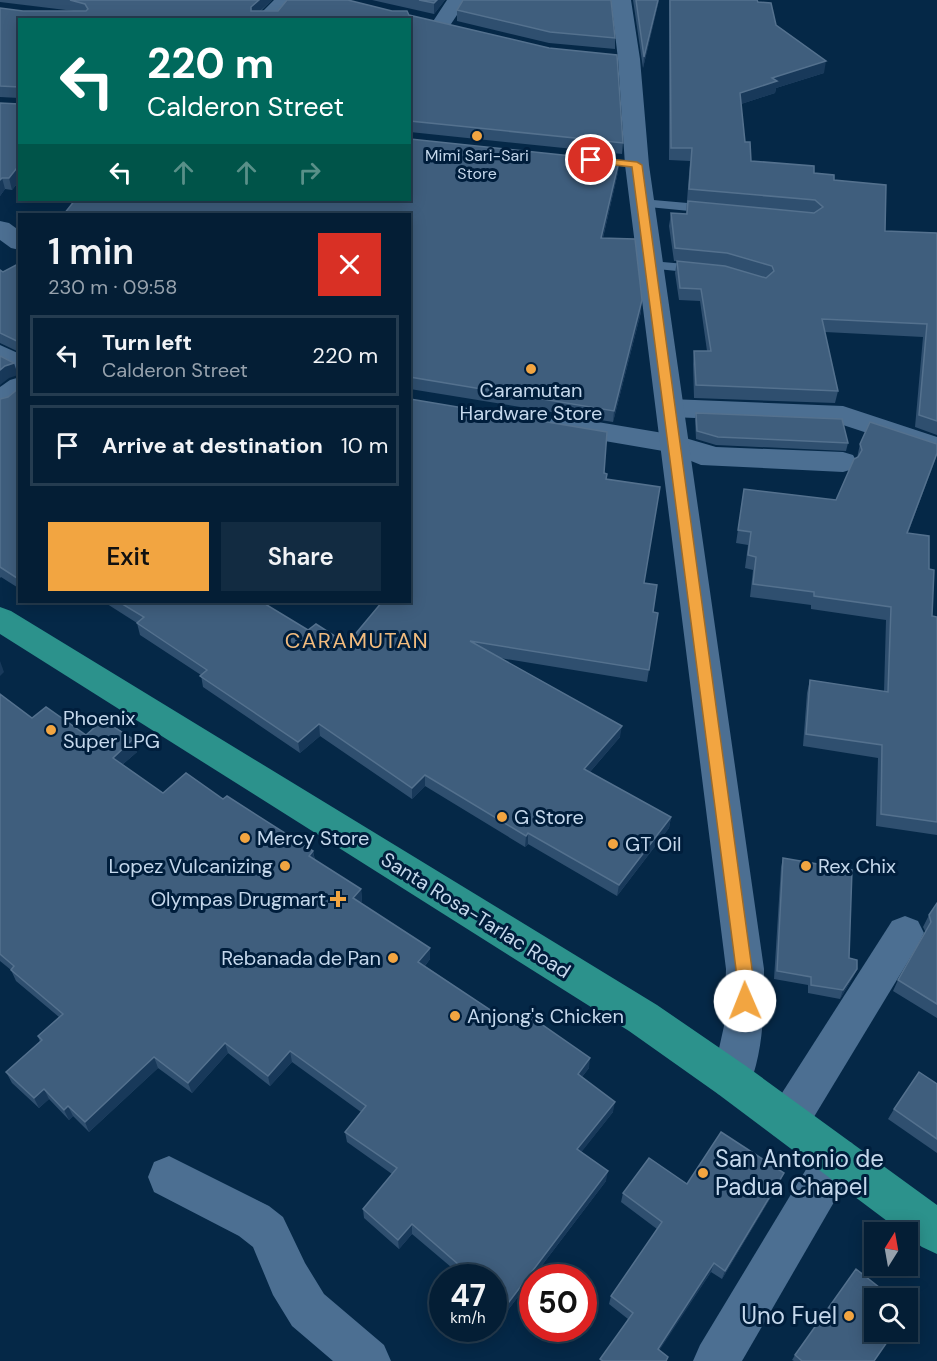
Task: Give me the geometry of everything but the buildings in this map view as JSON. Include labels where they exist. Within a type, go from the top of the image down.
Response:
[{"type":"highway","name":"Santa Rosa-Tarlac Road","points":[[0,619],[643,1018],[732,1080],[937,1232]]},
{"type":"main road","points":[[266,18],[286,0]]},
{"type":"main road","points":[[440,26],[457,0]]},
{"type":"main road","points":[[621,0],[617,58],[625,164],[642,203],[744,969],[744,1026],[732,1080]]},
{"type":"main road","points":[[417,21],[462,31]]},
{"type":"main road","points":[[0,228],[18,242]]},
{"type":"main road","points":[[0,353],[18,365]]},
{"type":"main road","points":[[0,401],[18,388]]},
{"type":"main road","points":[[670,408],[827,412],[843,415],[937,447]]},
{"type":"main road","points":[[533,421],[675,444],[700,455],[843,462]]},
{"type":"main road","points":[[788,1121],[905,933]]},
{"type":"main road","points":[[716,1361],[837,1157]]},
{"type":"main road","points":[[169,1177],[254,1221],[268,1232],[289,1279],[308,1310],[368,1361]]},
{"type":"lane","points":[[642,203],[721,210]]},
{"type":"lane","points":[[651,266],[711,270]]},
{"type":"place","name":"Mimi Sari-Sari Store","points":[[477,136]]},
{"type":"place","name":"Caramutan Hardware Store","points":[[531,369]]},
{"type":"place","name":"Phoenix Super LPG","points":[[51,730]]},
{"type":"place","name":"G Store","points":[[502,817]]},
{"type":"place","name":"Mercy Store","points":[[245,838]]},
{"type":"place","name":"GT Oil","points":[[613,844]]},
{"type":"place","name":"Lopez Vulcanizing","points":[[285,866]]},
{"type":"place","name":"Rex Chix","points":[[806,866]]},
{"type":"place","name":"Olympas Drugmart","points":[[338,899]]},
{"type":"place","name":"Rebanada de Pan","points":[[393,958]]},
{"type":"place","name":"Anjong's Chicken","points":[[455,1016]]},
{"type":"place","name":"San Antonio de Padua Chapel","points":[[703,1173]]},
{"type":"place","name":"Uno Fuel","points":[[849,1316]]},
{"type":"district","name":"CARAMUTAN","points":[[357,640]]},
{"type":"route","points":[[591,160],[637,165],[744,969],[745,1001]]}]
